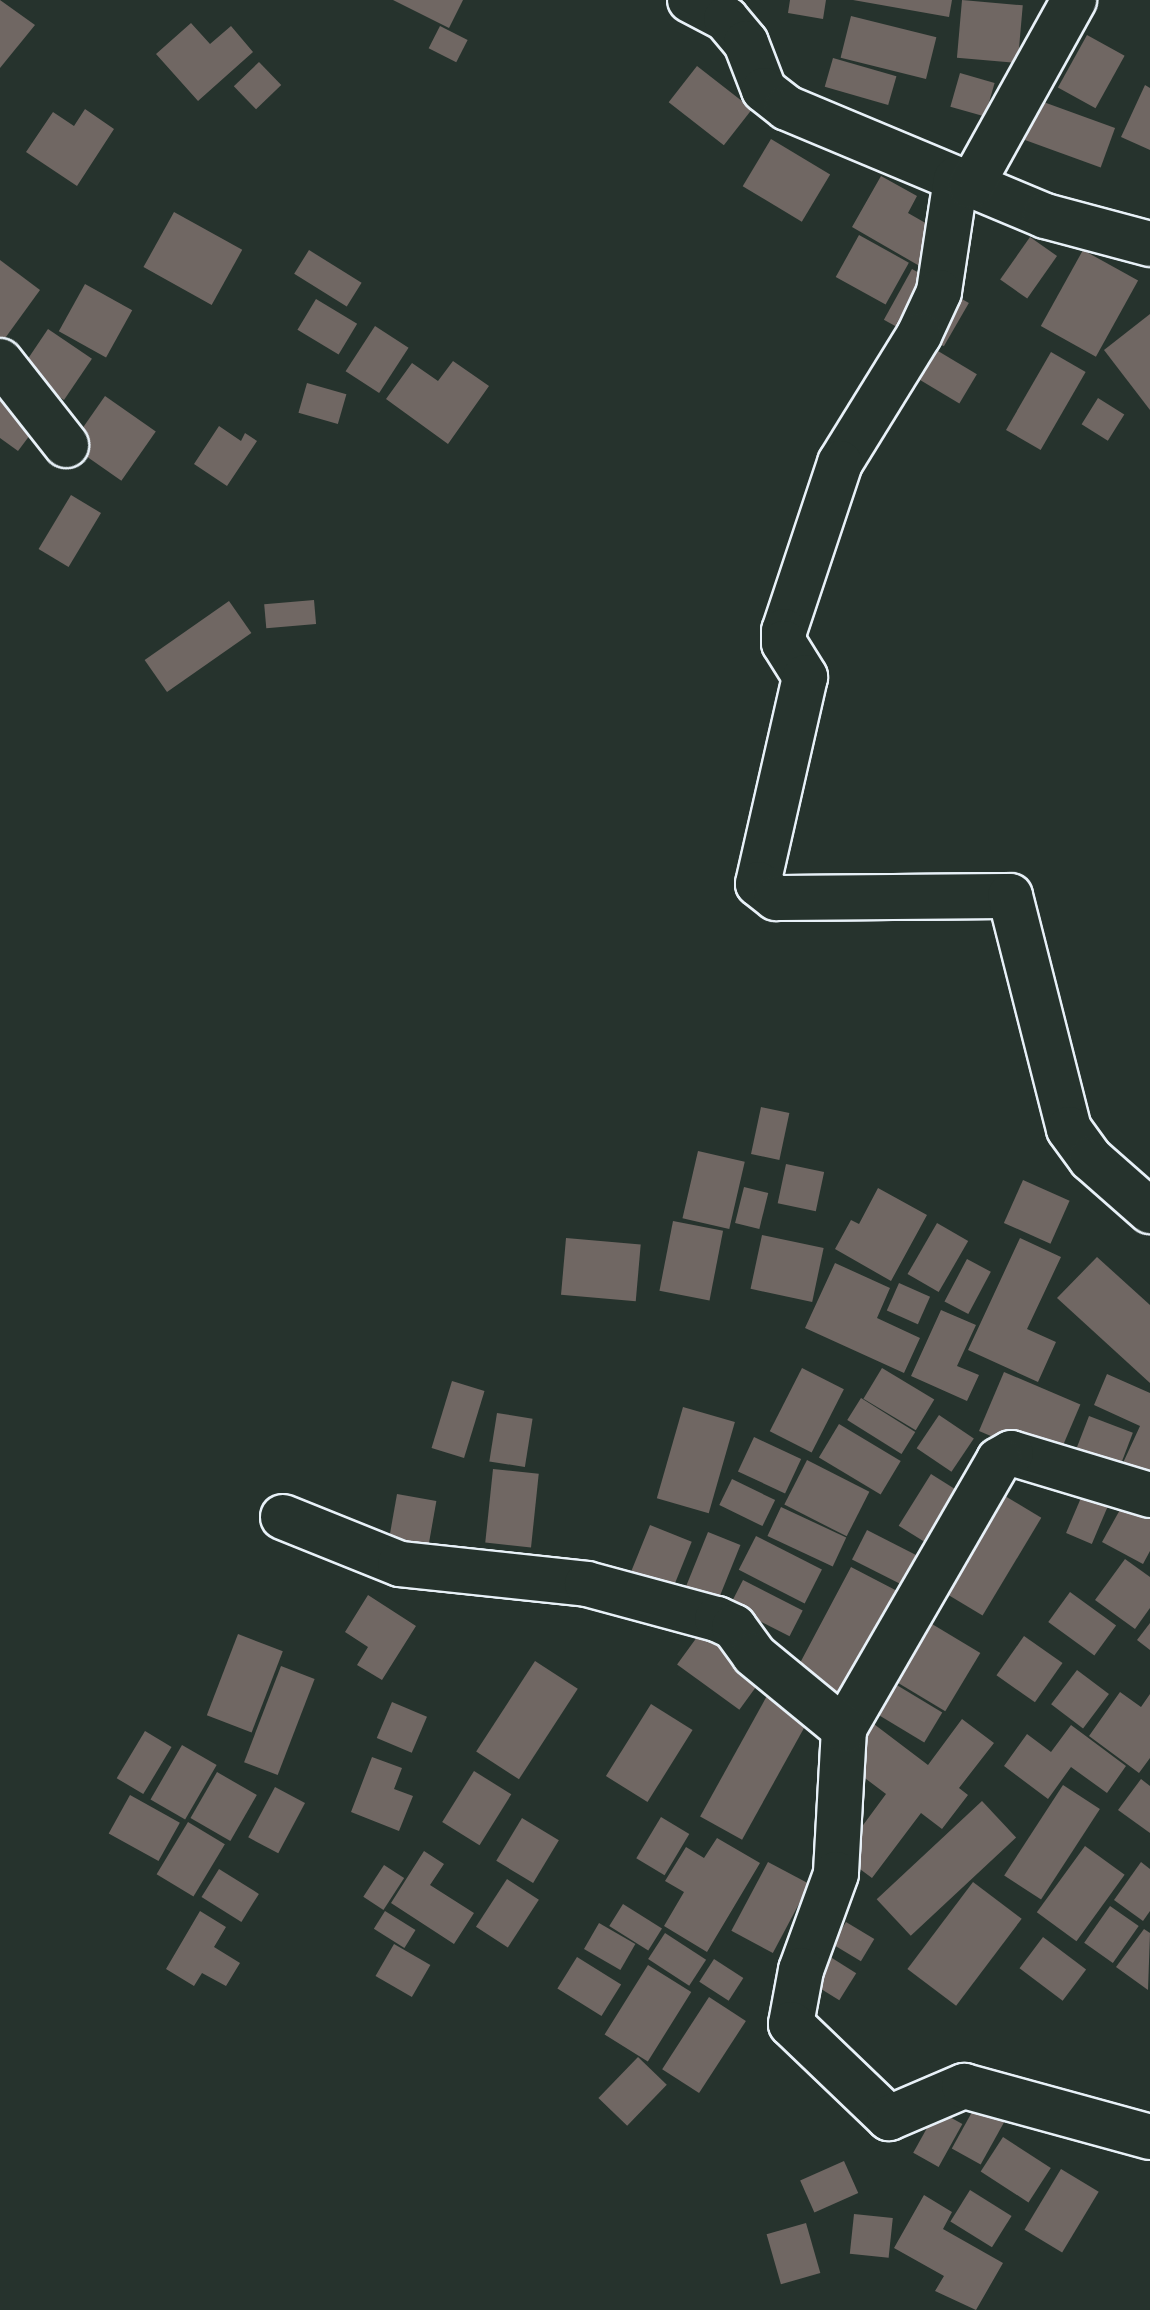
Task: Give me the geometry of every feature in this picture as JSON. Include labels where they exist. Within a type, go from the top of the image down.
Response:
[{"type":"street","points":[[690,0],[713,10],[736,30],[746,43],[764,90],[779,103],[1045,216],[1150,244]]},
{"type":"street","points":[[1074,0],[964,182],[939,292],[919,335],[840,463],[784,631],[784,643],[805,677],[758,884],[776,898],[1010,896],[1069,1129],[1091,1159],[1150,1211]]},
{"type":"street","points":[[0,361],[66,445]]},
{"type":"street","points":[[1150,1495],[1011,1453],[1002,1457],[844,1729],[836,1874],[801,1970],[792,2029],[889,2118],[964,2086],[1150,2137]]},
{"type":"street","points":[[283,1517],[400,1564],[587,1584],[717,1619],[734,1627],[754,1655],[844,1729]]},
{"type":"building","points":[[0,0],[35,25],[0,68]]},
{"type":"building","points":[[393,0],[463,0],[449,28]]},
{"type":"building","points":[[790,0],[826,0],[823,19],[788,13]]},
{"type":"building","points":[[853,0],[952,0],[949,17]]},
{"type":"building","points":[[962,0],[1023,5],[1018,63],[957,58]]},
{"type":"building","points":[[851,16],[936,37],[926,79],[841,58]]},
{"type":"building","points":[[191,23],[210,44],[231,26],[253,52],[198,101],[156,54]]},
{"type":"building","points":[[440,26],[468,40],[456,62],[429,48]]},
{"type":"building","points":[[1087,35],[1125,56],[1096,108],[1058,87]]},
{"type":"building","points":[[833,58],[896,76],[888,105],[825,87]]},
{"type":"building","points":[[259,62],[281,85],[256,109],[234,86]]},
{"type":"building","points":[[697,66],[752,109],[724,145],[669,102]]},
{"type":"building","points":[[960,73],[995,83],[985,117],[950,107]]},
{"type":"building","points":[[1145,85],[1150,88],[1150,150],[1121,137]]},
{"type":"building","points":[[1038,100],[1115,128],[1101,168],[1024,139]]},
{"type":"building","points":[[85,109],[114,129],[77,186],[26,152],[53,112],[74,126]]},
{"type":"building","points":[[771,139],[830,175],[802,222],[743,186]]},
{"type":"building","points":[[881,176],[917,196],[908,213],[943,233],[923,268],[852,227]]},
{"type":"building","points":[[174,212],[242,250],[212,305],[143,267]]},
{"type":"building","points":[[859,235],[909,263],[886,305],[836,277]]},
{"type":"building","points":[[1030,237],[1057,256],[1027,299],[1000,280]]},
{"type":"building","points":[[309,250],[362,283],[347,307],[294,274]]},
{"type":"building","points":[[1083,250],[1138,281],[1096,357],[1041,326]]},
{"type":"building","points":[[0,260],[40,290],[3,341],[0,338]]},
{"type":"building","points":[[912,269],[937,283],[909,334],[884,320]]},
{"type":"building","points":[[85,284],[132,310],[106,357],[59,331]]},
{"type":"building","points":[[955,295],[969,303],[944,346],[930,338]]},
{"type":"building","points":[[316,299],[357,324],[339,355],[297,330]]},
{"type":"building","points":[[1150,314],[1150,410],[1104,350]]},
{"type":"building","points":[[375,326],[409,348],[379,393],[346,371]]},
{"type":"building","points":[[48,329],[92,359],[64,400],[20,370]]},
{"type":"building","points":[[928,345],[977,374],[959,404],[910,374]]},
{"type":"building","points":[[1051,352],[1086,372],[1041,450],[1006,430]]},
{"type":"building","points":[[453,361],[489,386],[448,444],[386,399],[412,363],[438,381]]},
{"type":"building","points":[[307,383],[346,394],[338,424],[298,413]]},
{"type":"building","points":[[6,393],[42,419],[18,451],[0,438],[0,401]]},
{"type":"building","points":[[105,396],[156,432],[121,481],[71,445]]},
{"type":"building","points":[[1098,398],[1124,414],[1108,441],[1082,424]]},
{"type":"building","points":[[219,426],[241,441],[245,433],[257,441],[227,486],[194,464]]},
{"type":"building","points":[[71,495],[101,513],[69,567],[39,549]]},
{"type":"building","points":[[314,600],[316,624],[266,628],[264,604]]},
{"type":"building","points":[[229,601],[251,633],[167,692],[145,660]]},
{"type":"building","points":[[761,1107],[789,1113],[779,1160],[751,1154]]},
{"type":"building","points":[[698,1151],[745,1162],[729,1229],[682,1218]]},
{"type":"building","points":[[786,1164],[824,1172],[816,1211],[778,1203]]},
{"type":"building","points":[[1023,1180],[1070,1201],[1050,1244],[1004,1223]]},
{"type":"building","points":[[744,1187],[768,1193],[759,1229],[735,1223]]},
{"type":"building","points":[[878,1188],[927,1215],[891,1281],[835,1249],[851,1220],[859,1224]]},
{"type":"building","points":[[673,1221],[723,1231],[710,1300],[659,1291]]},
{"type":"building","points":[[937,1223],[968,1241],[939,1292],[908,1274]]},
{"type":"building","points":[[762,1235],[824,1248],[812,1302],[751,1289]]},
{"type":"building","points":[[566,1238],[641,1245],[636,1301],[561,1295]]},
{"type":"building","points":[[1020,1238],[1061,1257],[1027,1329],[1056,1342],[1038,1382],[968,1350]]},
{"type":"building","points":[[1097,1257],[1150,1305],[1150,1383],[1057,1298]]},
{"type":"building","points":[[967,1259],[991,1272],[968,1314],[944,1301]]},
{"type":"building","points":[[835,1263],[890,1288],[877,1318],[920,1338],[904,1373],[805,1328]]},
{"type":"building","points":[[899,1283],[930,1297],[918,1324],[887,1310]]},
{"type":"building","points":[[941,1310],[976,1325],[957,1366],[979,1375],[967,1401],[911,1376]]},
{"type":"building","points":[[802,1368],[844,1389],[812,1453],[770,1431]]},
{"type":"building","points":[[882,1368],[934,1399],[916,1430],[863,1399]]},
{"type":"building","points":[[1004,1372],[1080,1404],[1055,1463],[979,1431]]},
{"type":"building","points":[[1107,1374],[1150,1393],[1150,1494],[1116,1478],[1140,1426],[1094,1405]]},
{"type":"building","points":[[452,1381],[485,1391],[464,1458],[432,1448]]},
{"type":"building","points":[[861,1398],[915,1432],[901,1454],[847,1420]]},
{"type":"building","points":[[683,1407],[735,1422],[709,1513],[657,1498]]},
{"type":"building","points":[[497,1413],[533,1419],[525,1467],[489,1461]]},
{"type":"building","points":[[939,1415],[974,1438],[951,1472],[917,1448]]},
{"type":"building","points":[[1089,1416],[1133,1433],[1119,1470],[1075,1453]]},
{"type":"building","points":[[839,1424],[901,1461],[881,1495],[819,1457]]},
{"type":"building","points":[[754,1437],[801,1459],[785,1493],[738,1471]]},
{"type":"building","points":[[807,1460],[869,1492],[847,1536],[784,1505]]},
{"type":"building","points":[[493,1469],[539,1474],[531,1547],[485,1543]]},
{"type":"building","points":[[931,1474],[970,1498],[938,1550],[899,1526]]},
{"type":"building","points":[[732,1479],[775,1500],[762,1526],[719,1505]]},
{"type":"building","points":[[1086,1486],[1112,1497],[1092,1544],[1066,1533]]},
{"type":"building","points":[[995,1490],[1041,1518],[983,1616],[936,1588]]},
{"type":"building","points":[[397,1494],[436,1501],[426,1559],[387,1552]]},
{"type":"building","points":[[1126,1499],[1150,1513],[1150,1551],[1143,1564],[1102,1542]]},
{"type":"building","points":[[781,1507],[846,1537],[833,1566],[767,1536]]},
{"type":"building","points":[[650,1525],[692,1542],[673,1588],[631,1571]]},
{"type":"building","points":[[867,1530],[916,1555],[901,1584],[852,1559]]},
{"type":"building","points":[[708,1532],[740,1545],[716,1606],[683,1593]]},
{"type":"building","points":[[756,1536],[822,1570],[805,1603],[739,1570]]},
{"type":"building","points":[[1125,1559],[1150,1577],[1150,1608],[1135,1629],[1095,1600]]},
{"type":"building","points":[[851,1567],[903,1594],[887,1624],[879,1619],[836,1702],[792,1678]]},
{"type":"building","points":[[743,1580],[803,1610],[790,1636],[730,1606]]},
{"type":"building","points":[[1070,1592],[1116,1626],[1094,1655],[1048,1622]]},
{"type":"building","points":[[368,1595],[416,1626],[382,1680],[357,1665],[368,1647],[345,1632]]},
{"type":"building","points":[[922,1618],[980,1653],[945,1711],[887,1676]]},
{"type":"building","points":[[1150,1623],[1150,1650],[1137,1640]]},
{"type":"building","points":[[700,1633],[762,1678],[739,1710],[677,1665]]},
{"type":"building","points":[[238,1634],[283,1651],[252,1732],[207,1715]]},
{"type":"building","points":[[1024,1636],[1063,1663],[1035,1702],[996,1675]]},
{"type":"building","points":[[535,1661],[578,1689],[519,1779],[476,1752]]},
{"type":"building","points":[[281,1666],[315,1679],[278,1775],[244,1762]]},
{"type":"building","points":[[1077,1670],[1109,1694],[1083,1728],[1051,1704]]},
{"type":"building","points":[[890,1681],[942,1712],[924,1742],[872,1711]]},
{"type":"building","points":[[1120,1692],[1141,1707],[1150,1694],[1150,1758],[1139,1773],[1089,1736]]},
{"type":"building","points":[[768,1694],[810,1717],[742,1840],[700,1816]]},
{"type":"building","points":[[392,1702],[427,1717],[412,1753],[377,1738]]},
{"type":"building","points":[[651,1704],[693,1730],[648,1802],[606,1776]]},
{"type":"building","points":[[862,1715],[928,1765],[962,1719],[994,1743],[959,1788],[968,1795],[942,1829],[921,1813],[872,1878],[841,1855],[886,1794],[833,1754]]},
{"type":"building","points":[[1071,1725],[1126,1766],[1107,1793],[1071,1767],[1048,1799],[1004,1766],[1027,1734],[1051,1752]]},
{"type":"building","points":[[145,1731],[172,1747],[143,1794],[117,1778]]},
{"type":"building","points":[[182,1745],[217,1765],[185,1820],[150,1800]]},
{"type":"building","points":[[372,1757],[402,1768],[394,1789],[413,1796],[399,1831],[351,1812]]},
{"type":"building","points":[[474,1771],[511,1794],[480,1845],[442,1822]]},
{"type":"building","points":[[217,1772],[257,1795],[230,1841],[190,1818]]},
{"type":"building","points":[[1141,1779],[1150,1786],[1150,1833],[1118,1810]]},
{"type":"building","points":[[1063,1785],[1100,1809],[1041,1900],[1004,1876]]},
{"type":"building","points":[[275,1787],[305,1803],[278,1853],[248,1837]]},
{"type":"building","points":[[130,1795],[180,1823],[159,1861],[109,1833]]},
{"type":"building","points":[[982,1801],[1016,1838],[911,1936],[877,1899]]},
{"type":"building","points":[[661,1817],[689,1834],[665,1875],[636,1858]]},
{"type":"building","points":[[522,1818],[559,1840],[533,1883],[496,1861]]},
{"type":"building","points":[[188,1822],[225,1844],[193,1896],[157,1874]]},
{"type":"building","points":[[717,1838],[760,1863],[707,1952],[664,1926],[684,1892],[665,1881],[686,1847],[704,1858]]},
{"type":"building","points":[[1085,1846],[1125,1875],[1076,1941],[1037,1912]]},
{"type":"building","points":[[424,1851],[444,1864],[430,1885],[474,1913],[454,1944],[391,1903]]},
{"type":"building","points":[[768,1862],[809,1884],[773,1953],[731,1931]]},
{"type":"building","points":[[1141,1862],[1150,1869],[1150,1911],[1143,1921],[1114,1900]]},
{"type":"building","points":[[384,1865],[404,1878],[383,1910],[363,1897]]},
{"type":"building","points":[[219,1869],[259,1894],[241,1922],[202,1897]]},
{"type":"building","points":[[507,1879],[539,1900],[508,1948],[476,1927]]},
{"type":"building","points":[[973,1882],[1022,1919],[956,2006],[907,1969]]},
{"type":"building","points":[[623,1904],[662,1928],[648,1950],[609,1926]]},
{"type":"building","points":[[1110,1906],[1139,1926],[1113,1963],[1084,1943]]},
{"type":"building","points":[[200,1911],[226,1927],[214,1947],[240,1963],[226,1986],[202,1973],[194,1986],[166,1969]]},
{"type":"building","points":[[385,1911],[416,1930],[404,1948],[374,1929]]},
{"type":"building","points":[[846,1922],[874,1939],[861,1961],[833,1944]]},
{"type":"building","points":[[599,1923],[635,1944],[620,1970],[584,1949]]},
{"type":"building","points":[[1144,1929],[1150,1933],[1148,1990],[1116,1967]]},
{"type":"building","points":[[665,1933],[706,1960],[689,1986],[648,1959]]},
{"type":"building","points":[[1043,1937],[1086,1969],[1063,2001],[1020,1968]]},
{"type":"building","points":[[394,1944],[430,1965],[412,1997],[376,1976]]},
{"type":"building","points":[[824,1953],[856,1973],[839,2000],[807,1980]]},
{"type":"building","points":[[577,1957],[621,1985],[601,2016],[557,1988]]},
{"type":"building","points":[[714,1959],[743,1978],[729,2001],[699,1982]]},
{"type":"building","points":[[648,1965],[691,1992],[648,2062],[605,2035]]},
{"type":"building","points":[[709,1997],[746,2021],[699,2093],[662,2069]]},
{"type":"building","points":[[638,2057],[667,2085],[627,2126],[598,2098]]},
{"type":"building","points":[[977,2103],[1006,2119],[981,2164],[952,2148]]},
{"type":"building","points":[[937,2110],[962,2124],[939,2167],[913,2153]]},
{"type":"building","points":[[1003,2137],[1051,2168],[1028,2202],[981,2171]]},
{"type":"building","points":[[844,2161],[858,2193],[814,2212],[800,2181]]},
{"type":"building","points":[[1061,2169],[1099,2192],[1062,2253],[1024,2230]]},
{"type":"building","points":[[970,2190],[1012,2216],[992,2247],[950,2221]]},
{"type":"building","points":[[924,2195],[952,2212],[943,2229],[1003,2263],[976,2310],[935,2291],[944,2276],[894,2248]]},
{"type":"building","points":[[854,2214],[893,2218],[889,2258],[850,2254]]},
{"type":"building","points":[[806,2223],[820,2273],[781,2284],[767,2234]]}]
